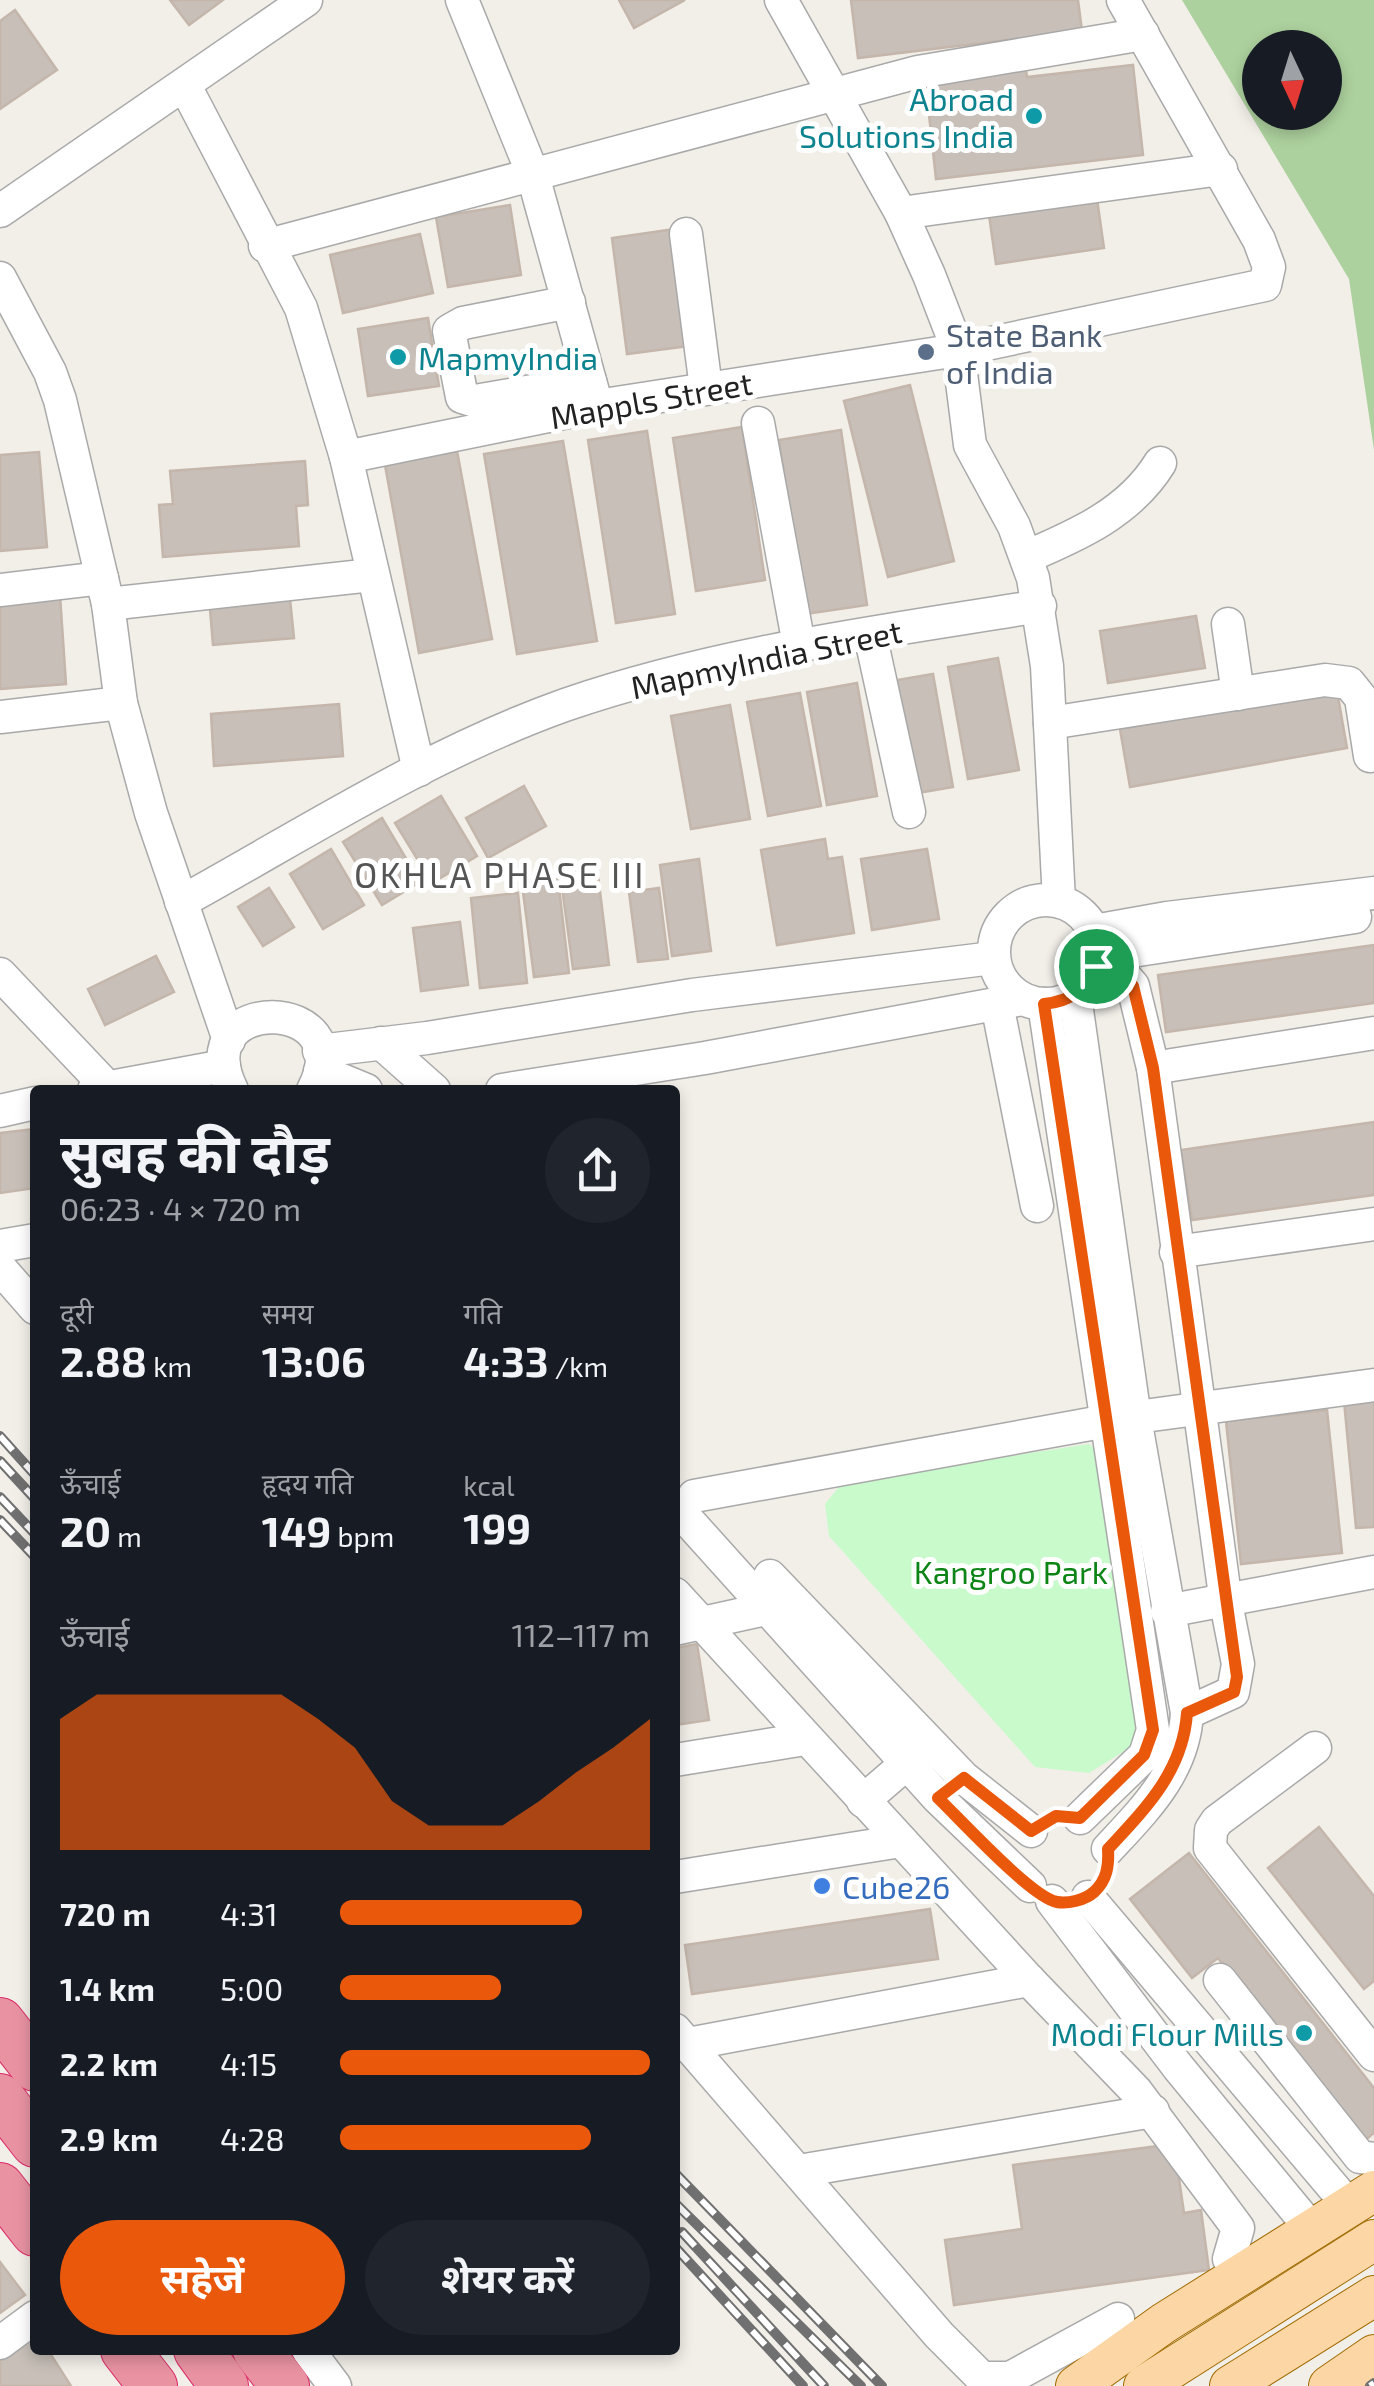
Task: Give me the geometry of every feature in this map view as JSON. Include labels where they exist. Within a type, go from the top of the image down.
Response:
[{"type":"highway","points":[[0,2022],[30,2061]]},
{"type":"highway","points":[[0,2098],[30,2137]]},
{"type":"highway","points":[[0,2187],[30,2226]]},
{"type":"highway","points":[[129,2355],[153,2386]]},
{"type":"highway","points":[[202,2355],[224,2386]]},
{"type":"highway","points":[[260,2355],[285,2386]]},
{"type":"main road","points":[[1076,2386],[1164,2323],[1362,2199]]},
{"type":"main road","points":[[1144,2386],[1374,2240]]},
{"type":"main road","points":[[1230,2386],[1374,2296]]},
{"type":"main road","points":[[1330,2386],[1374,2355]]},
{"type":"street","points":[[0,211],[306,0]]},
{"type":"street","points":[[462,0],[532,172],[569,302],[593,393],[475,402],[462,397],[449,331],[463,323],[569,302]]},
{"type":"street","points":[[781,0],[836,92],[900,213],[958,350],[970,445],[1026,557],[1040,606],[1059,901]]},
{"type":"street","points":[[900,213],[1221,169],[1123,0]]},
{"type":"street","points":[[265,246],[836,92],[919,82],[1143,34]]},
{"type":"street","points":[[185,86],[265,246],[301,308],[346,456],[418,770]]},
{"type":"street","name":"Mappls Street","points":[[346,456],[593,393],[706,388],[958,350],[1265,284],[1269,267],[1259,240],[1221,169]]},
{"type":"street","points":[[686,234],[706,388]]},
{"type":"street","points":[[0,278],[50,372],[60,400],[105,591],[121,702],[228,1065]]},
{"type":"street","points":[[758,423],[799,645]]},
{"type":"street","points":[[1026,557],[1087,529],[1130,501],[1160,463]]},
{"type":"street","points":[[0,590],[105,591],[372,575]]},
{"type":"street","name":"MapmyIndia Street","points":[[181,902],[418,770],[565,706],[674,671],[799,645],[1040,606]]},
{"type":"street","points":[[1228,624],[1238,694]]},
{"type":"street","points":[[870,634],[909,812]]},
{"type":"street","points":[[1050,723],[1325,680],[1350,683],[1361,698],[1370,756]]},
{"type":"street","points":[[0,717],[121,702]]},
{"type":"street","points":[[1096,951],[1167,918],[1374,893]]},
{"type":"street","points":[[1108,1849],[1146,1808],[1180,1756],[1187,1713],[1121,1419],[1035,1001],[1003,982],[994,958],[999,927],[1008,914],[1037,900],[1059,901],[1081,913],[1096,951],[1133,986],[1153,1068],[1198,1410],[1238,1664],[1234,1692],[1187,1713]]},
{"type":"street","points":[[1096,951],[1374,915]]},
{"type":"street","points":[[534,1085],[1035,1001],[1087,985],[1096,951]]},
{"type":"street","points":[[318,1077],[382,1043],[692,995],[994,958]]},
{"type":"street","points":[[0,974],[97,1085]]},
{"type":"street","points":[[1035,1001],[1037,1206]]},
{"type":"street","points":[[228,1065],[248,1021],[273,1014],[298,1022],[308,1030],[318,1077]]},
{"type":"street","points":[[1153,1068],[1374,1033]]},
{"type":"street","points":[[382,1043],[428,1085]]},
{"type":"street","points":[[121,1085],[228,1065]]},
{"type":"street","points":[[318,1077],[348,1085]]},
{"type":"street","points":[[0,1110],[30,1104]]},
{"type":"street","points":[[1176,1252],[1374,1224]]},
{"type":"street","points":[[0,1246],[30,1241]]},
{"type":"street","points":[[0,1268],[30,1302]]},
{"type":"street","points":[[681,1492],[1121,1419],[1374,1385]]},
{"type":"street","points":[[1080,1818],[1144,1755],[1153,1730],[1121,1419]]},
{"type":"street","points":[[681,1492],[770,1608],[938,1798],[1041,1893],[1088,1897],[1362,2199]]},
{"type":"street","points":[[681,1492],[964,1778],[1031,1831]]},
{"type":"street","points":[[1167,1611],[1226,1603],[1374,1572]]},
{"type":"street","points":[[689,1627],[770,1608]]},
{"type":"street","points":[[689,1627],[805,1739],[1145,2101],[1238,2228],[1229,2259]]},
{"type":"street","points":[[680,1759],[805,1739]]},
{"type":"street","points":[[1316,1748],[1216,1821],[1210,1830],[1210,1848],[1361,2014],[1374,2055]]},
{"type":"street","points":[[863,1801],[907,1763]]},
{"type":"street","points":[[938,1798],[964,1778]]},
{"type":"street","points":[[1124,1778],[1146,1808]]},
{"type":"street","points":[[1088,1897],[1105,1878],[1108,1849],[1096,1827],[1080,1818],[1056,1816],[1031,1831],[1022,1860],[1041,1893],[1314,2232]]},
{"type":"street","points":[[680,1876],[901,1841]]},
{"type":"street","points":[[682,2037],[1028,1980]]},
{"type":"street","points":[[1220,1980],[1360,2157],[1374,2159]]},
{"type":"street","points":[[0,2004],[30,2019]]},
{"type":"street","points":[[682,2037],[938,2335],[982,2378],[1010,2378],[1118,2318]]},
{"type":"street","points":[[799,2170],[1145,2101],[1178,2067]]},
{"type":"street","points":[[0,2344],[30,2321]]},
{"type":"street","points":[[312,2355],[335,2386]]},
{"type":"green space","points":[[1182,0],[1374,0],[1374,450],[1349,279],[1260,130],[1342,130],[1342,30],[1242,30],[1242,100]]},
{"type":"green space","name":"Kangroo Park","points":[[1089,1444],[1111,1463],[1145,1713],[1136,1744],[1089,1773],[1035,1767],[829,1536],[825,1504],[843,1482]]},
{"type":"building","points":[[170,0],[223,0],[189,25]]},
{"type":"building","points":[[619,0],[685,0],[634,28]]},
{"type":"building","points":[[851,0],[1078,0],[1082,31],[858,58]]},
{"type":"building","points":[[15,10],[57,70],[0,109],[0,21]]},
{"type":"building","name":"Abroad Solutions India","points":[[1025,65],[1027,77],[1133,65],[1143,155],[936,179],[925,77]]},
{"type":"building","points":[[1097,199],[1104,248],[996,264],[989,215]]},
{"type":"building","points":[[510,205],[521,275],[448,287],[436,217]]},
{"type":"building","points":[[682,228],[697,345],[627,354],[612,238]]},
{"type":"building","points":[[420,234],[433,293],[343,313],[330,255]]},
{"type":"building","name":"MapmyIndia","points":[[428,318],[439,386],[368,396],[358,329]]},
{"type":"building","points":[[910,385],[954,561],[888,577],[844,401]]},
{"type":"building","points":[[742,427],[765,580],[696,591],[673,438]]},
{"type":"building","points":[[841,430],[867,605],[805,614],[779,440]]},
{"type":"building","points":[[647,431],[675,614],[616,623],[588,440]]},
{"type":"building","points":[[563,441],[597,641],[517,654],[484,454]]},
{"type":"building","points":[[457,451],[492,639],[419,653],[385,465]]},
{"type":"building","points":[[39,452],[47,547],[0,551],[0,455]]},
{"type":"building","points":[[305,461],[308,505],[296,506],[299,546],[163,557],[159,505],[173,504],[170,471]]},
{"type":"building","points":[[289,589],[294,638],[213,645],[209,597]]},
{"type":"building","points":[[60,595],[66,684],[0,689],[0,600]]},
{"type":"building","points":[[1196,616],[1205,668],[1108,683],[1100,631]]},
{"type":"building","points":[[998,658],[1019,770],[968,779],[948,667]]},
{"type":"building","points":[[933,674],[953,787],[906,795],[886,682]]},
{"type":"building","points":[[857,683],[877,796],[827,805],[807,692]]},
{"type":"building","points":[[1337,691],[1347,748],[1130,787],[1120,729]]},
{"type":"building","points":[[800,693],[821,806],[768,816],[747,702]]},
{"type":"building","points":[[339,704],[343,756],[214,766],[211,714]]},
{"type":"building","points":[[730,705],[750,819],[691,829],[671,716]]},
{"type":"building","points":[[524,786],[546,826],[488,858],[466,818]]},
{"type":"building","points":[[441,796],[477,856],[432,883],[395,823]]},
{"type":"building","points":[[382,818],[420,882],[382,905],[343,842]]},
{"type":"building","points":[[825,839],[828,859],[842,857],[854,933],[777,945],[761,850]]},
{"type":"building","points":[[331,849],[364,905],[323,929],[290,874]]},
{"type":"building","points":[[927,849],[939,919],[872,930],[861,859]]},
{"type":"building","points":[[699,859],[711,951],[672,956],[660,865]]},
{"type":"building","points":[[598,875],[609,965],[573,969],[561,880]]},
{"type":"building","points":[[558,879],[569,973],[534,977],[522,884]]},
{"type":"building","points":[[269,888],[294,927],[263,946],[238,907]]},
{"type":"building","points":[[659,888],[668,959],[638,962],[629,892]]},
{"type":"building","points":[[518,893],[527,983],[480,988],[471,898]]},
{"type":"building","points":[[460,922],[468,985],[421,991],[413,928]]},
{"type":"building","points":[[1374,945],[1374,1003],[1166,1032],[1158,975]]},
{"type":"building","points":[[156,956],[174,992],[105,1025],[88,989]]},
{"type":"building","points":[[1374,1122],[1374,1195],[1192,1220],[1181,1150]]},
{"type":"building","points":[[30,1130],[30,1189],[0,1193],[0,1133]]},
{"type":"building","points":[[1374,1387],[1374,1527],[1356,1528],[1343,1390]]},
{"type":"building","points":[[1327,1410],[1342,1553],[1241,1564],[1226,1421]]},
{"type":"building","points":[[697,1644],[709,1720],[680,1724],[680,1647]]},
{"type":"building","points":[[1319,1827],[1374,1896],[1374,1981],[1364,1989],[1268,1868]]},
{"type":"building","name":"Modi Flour Mills","points":[[1189,1853],[1374,2088],[1374,2133],[1363,2142],[1218,1958],[1192,1978],[1130,1899]]},
{"type":"building","points":[[930,1909],[938,1959],[692,1994],[685,1945]]},
{"type":"building","points":[[1174,2144],[1184,2213],[1201,2210],[1209,2270],[954,2305],[945,2240],[1022,2229],[1013,2165]]},
{"type":"building","points":[[0,2262],[25,2295],[0,2313]]},
{"type":"building","points":[[30,2336],[30,2355],[51,2355],[71,2386],[0,2386],[0,2356]]},
{"type":"railway","points":[[0,1436],[30,1469]]},
{"type":"railway","points":[[0,1461],[30,1494]]},
{"type":"railway","points":[[0,1497],[30,1529]]},
{"type":"railway","points":[[0,1520],[30,1552]]},
{"type":"railway","points":[[680,2178],[882,2386]]},
{"type":"railway","points":[[680,2208],[861,2386]]},
{"type":"railway","points":[[682,2232],[824,2386]]},
{"type":"railway","points":[[680,2252],[803,2386]]},
{"type":"railway","points":[[1370,2386],[1374,2383]]},
{"type":"place","name":"Abroad Solutions India","points":[[1034,116]]},
{"type":"place","name":"State Bank of India","points":[[926,352]]},
{"type":"place","name":"MapmyIndia","points":[[398,357]]},
{"type":"place","name":"Cube26","points":[[822,1886]]},
{"type":"place","name":"Modi Flour Mills","points":[[1304,2033]]},
{"type":"district","name":"OKHLA PHASE III","points":[[500,874]]},
{"type":"route","points":[[1096,966],[1125,978],[1133,986],[1153,1068],[1198,1410],[1238,1664],[1234,1692],[1187,1713],[1180,1756],[1146,1808],[1108,1849],[1109,1864],[1097,1890],[1088,1897],[1059,1902],[1035,1890],[938,1798],[964,1778],[1031,1831],[1056,1816],[1080,1818],[1144,1755],[1153,1730],[1044,1004],[1075,996],[1087,985],[1096,966]]}]
